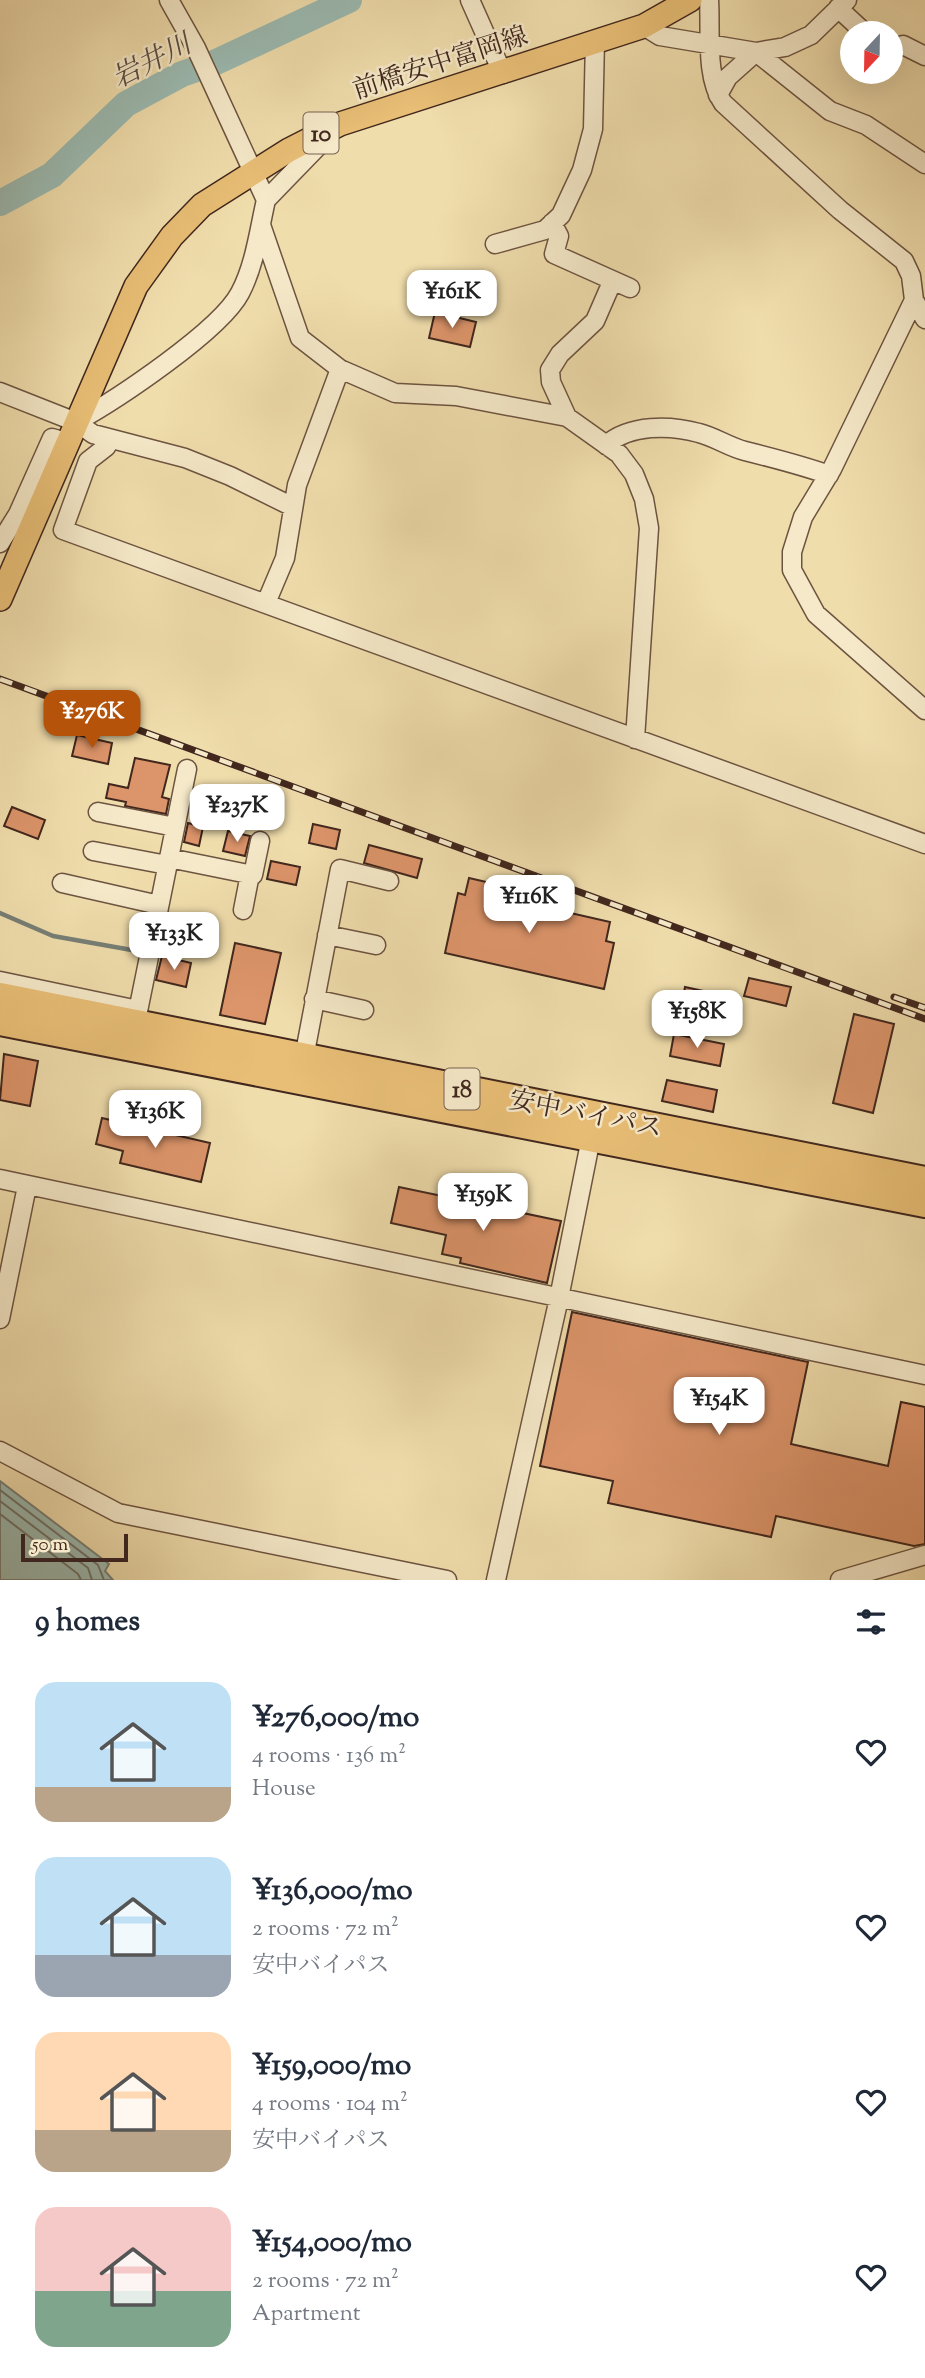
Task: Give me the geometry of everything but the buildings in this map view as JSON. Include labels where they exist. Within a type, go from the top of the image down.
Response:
[{"type":"highway","name":"安中バイパス","points":[[0,996],[302,1069],[593,1127],[925,1204]]},
{"type":"highway","name":"安中バイパス","points":[[0,1022],[134,1027]]},
{"type":"highway","name":"安中バイパス","points":[[593,1127],[925,1180]]},
{"type":"main road","name":"前橋安中富岡線","points":[[0,599],[109,342],[153,260],[202,205],[252,172],[340,124],[503,74],[595,40],[644,26],[690,0]]},
{"type":"street","points":[[169,0],[196,48],[266,200]]},
{"type":"street","points":[[470,0],[503,74]]},
{"type":"street","points":[[709,0],[718,95],[831,202],[904,261],[911,276],[914,300],[925,319]]},
{"type":"street","points":[[644,26],[660,36],[756,52],[785,47],[811,35],[842,4],[855,21]]},
{"type":"street","points":[[495,244],[545,230],[561,215],[582,170],[593,130],[595,40]]},
{"type":"street","points":[[903,46],[925,56]]},
{"type":"street","points":[[718,95],[728,77],[756,52]]},
{"type":"street","points":[[756,52],[830,111],[866,125],[925,164]]},
{"type":"street","points":[[0,543],[18,514],[52,438],[71,432],[224,316],[240,293],[266,200],[340,124]]},
{"type":"street","points":[[552,223],[559,236],[554,254],[630,288]]},
{"type":"street","points":[[261,225],[300,338],[340,369],[396,393],[456,396],[567,416],[619,454],[634,474],[644,499],[649,528],[635,739]]},
{"type":"street","points":[[567,416],[551,382],[550,370],[560,354],[595,321],[612,282]]},
{"type":"street","points":[[914,300],[829,475],[803,517],[792,552],[792,570],[816,614],[925,710]]},
{"type":"street","points":[[266,603],[285,558],[293,507],[302,473],[340,369]]},
{"type":"street","points":[[0,392],[71,432],[93,434],[185,458],[230,476],[293,507]]},
{"type":"street","points":[[606,445],[616,436],[636,430],[672,429],[699,433],[743,450],[768,455],[829,475]]},
{"type":"street","points":[[111,439],[88,461],[63,530],[925,845]]},
{"type":"street","points":[[0,981],[134,1027],[187,769]]},
{"type":"street","points":[[98,812],[175,827]]},
{"type":"street","points":[[93,851],[253,875],[260,841]]},
{"type":"street","points":[[302,1069],[340,869],[389,881]]},
{"type":"street","points":[[243,910],[250,874]]},
{"type":"street","points":[[62,883],[159,905]]},
{"type":"street","points":[[327,935],[376,946]]},
{"type":"street","points":[[314,999],[364,1010]]},
{"type":"street","points":[[496,1580],[559,1298],[593,1127]]},
{"type":"street","points":[[0,1179],[925,1375]]},
{"type":"street","points":[[0,1319],[27,1186]]},
{"type":"street","points":[[0,1451],[118,1513],[447,1580]]},
{"type":"street","points":[[840,1580],[925,1556]]},
{"type":"water","points":[[0,1481],[109,1564],[105,1571],[113,1580],[0,1580]]},
{"type":"waterway","name":"岩井川","points":[[0,203],[52,175],[126,104],[182,74],[214,63],[349,0]]},
{"type":"waterway","points":[[0,913],[53,936],[143,952]]},
{"type":"railway","points":[[0,679],[925,1019]]},
{"type":"railway","points":[[894,997],[925,1008]]}]
